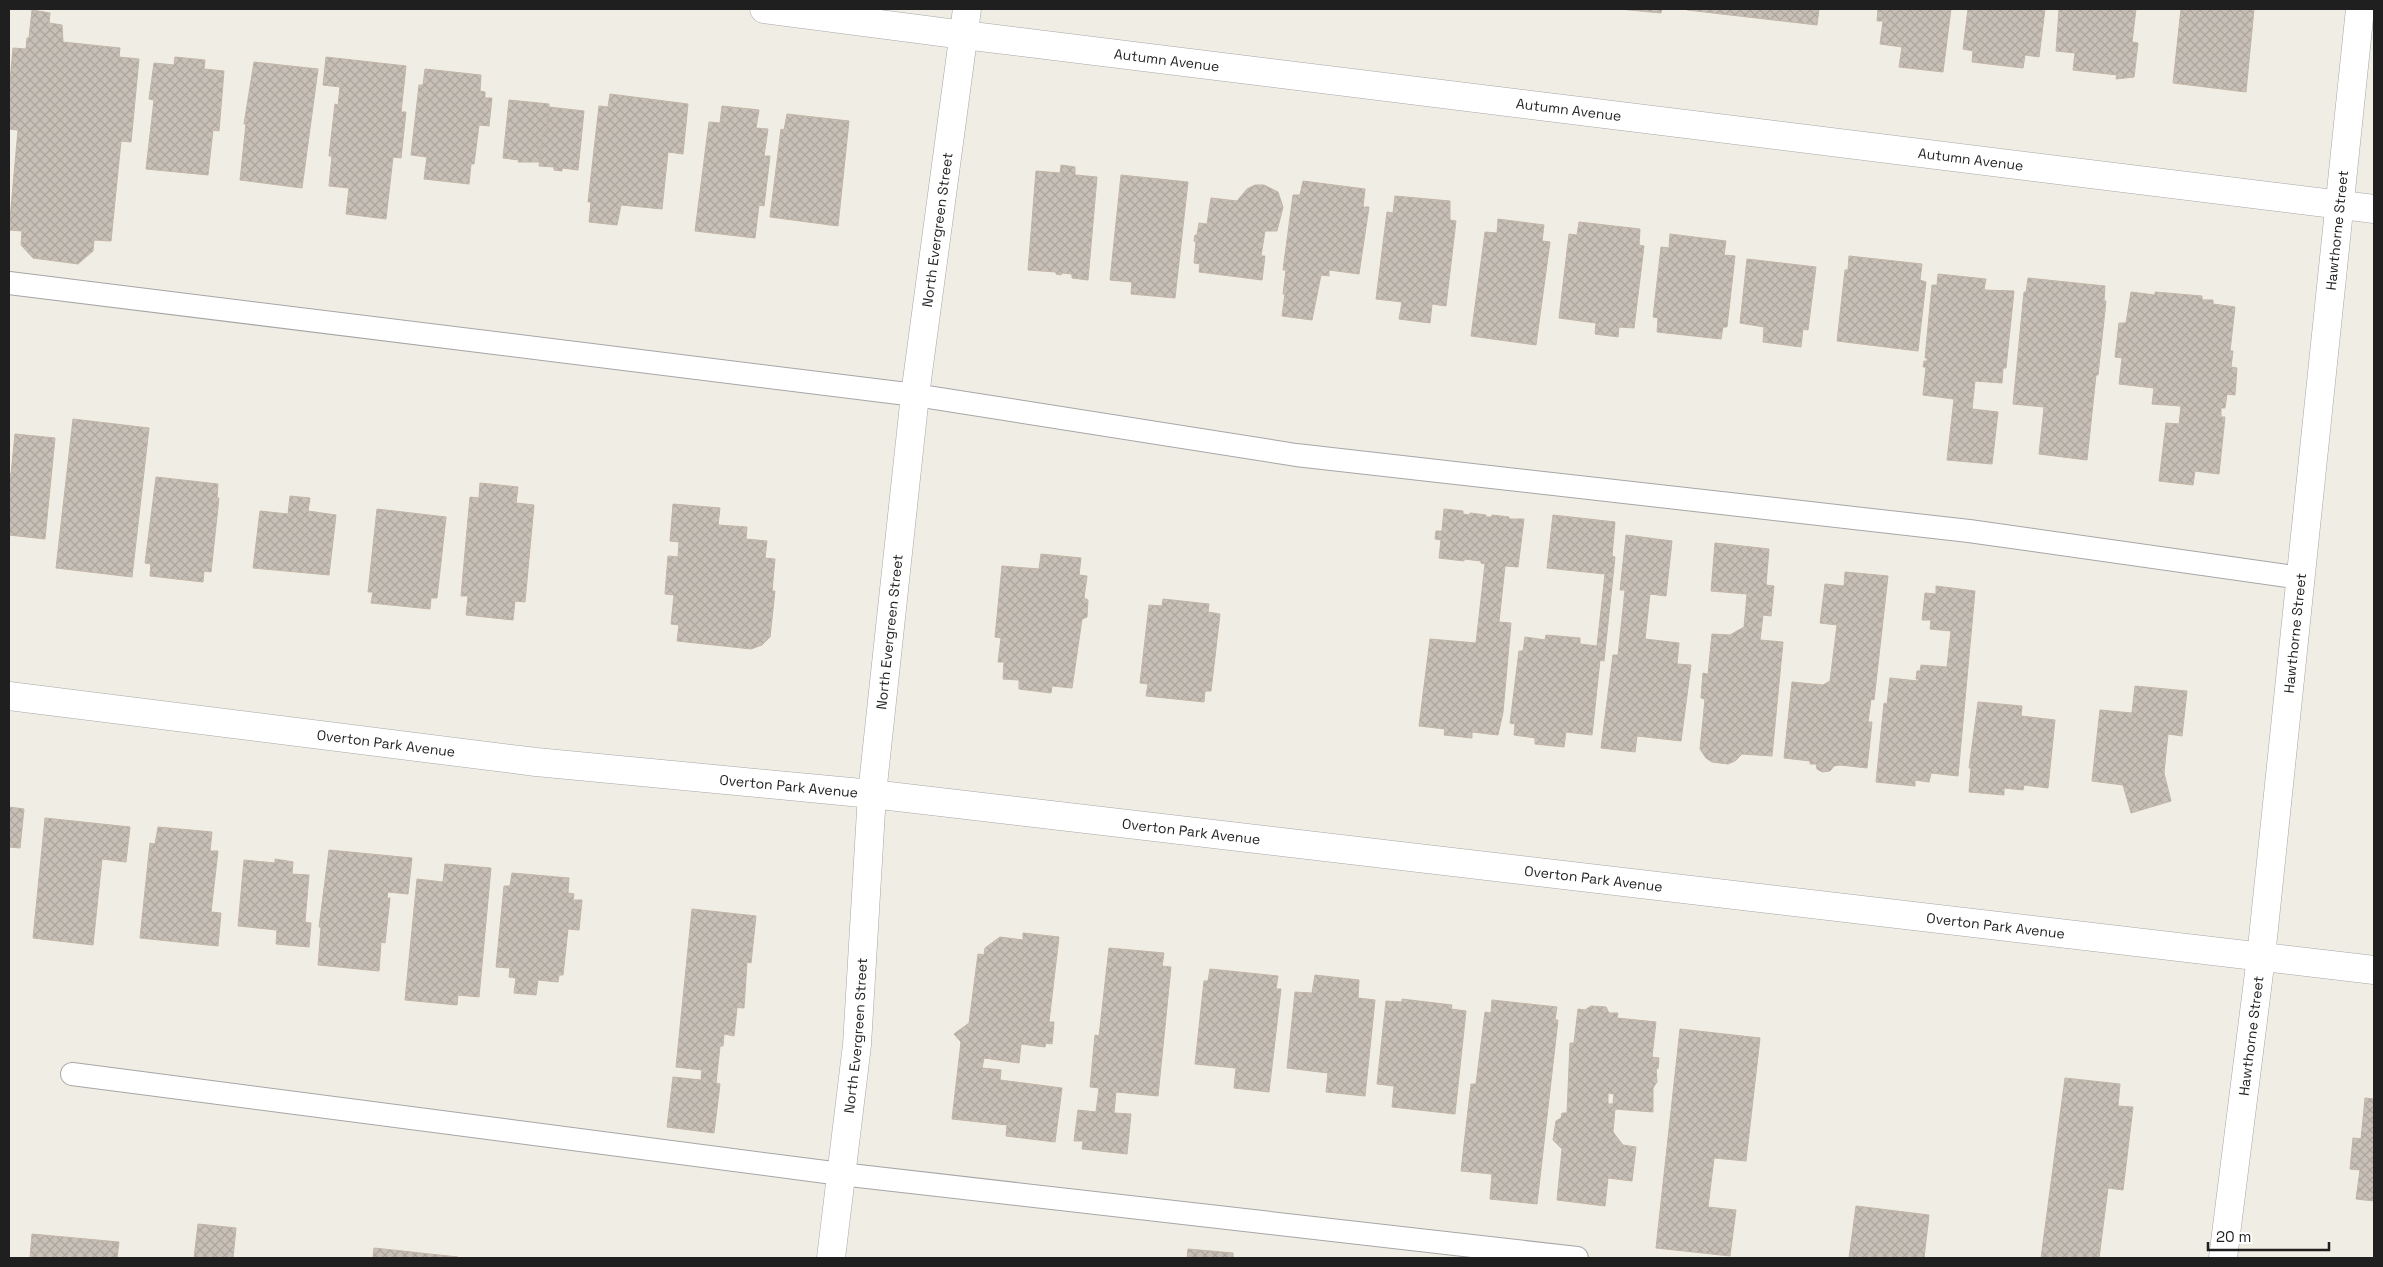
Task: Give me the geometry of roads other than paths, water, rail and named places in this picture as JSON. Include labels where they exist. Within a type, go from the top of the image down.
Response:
[{"type":"street","name":"Autumn Avenue","points":[[764,9],[2374,209]]},
{"type":"street","name":"North Evergreen Street","points":[[831,1258],[856,1045],[872,794],[915,395],[967,9]]},
{"type":"street","name":"Hawthorne Street","points":[[2223,1258],[2260,957],[2341,204],[2360,9]]},
{"type":"street","name":"Overton Park Avenue","points":[[9,696],[536,762],[872,794],[2374,970]]},
{"type":"lane","points":[[9,283],[915,395],[1296,455],[1968,531],[2301,578]]},
{"type":"lane","points":[[72,1074],[841,1174],[1577,1258]]}]
